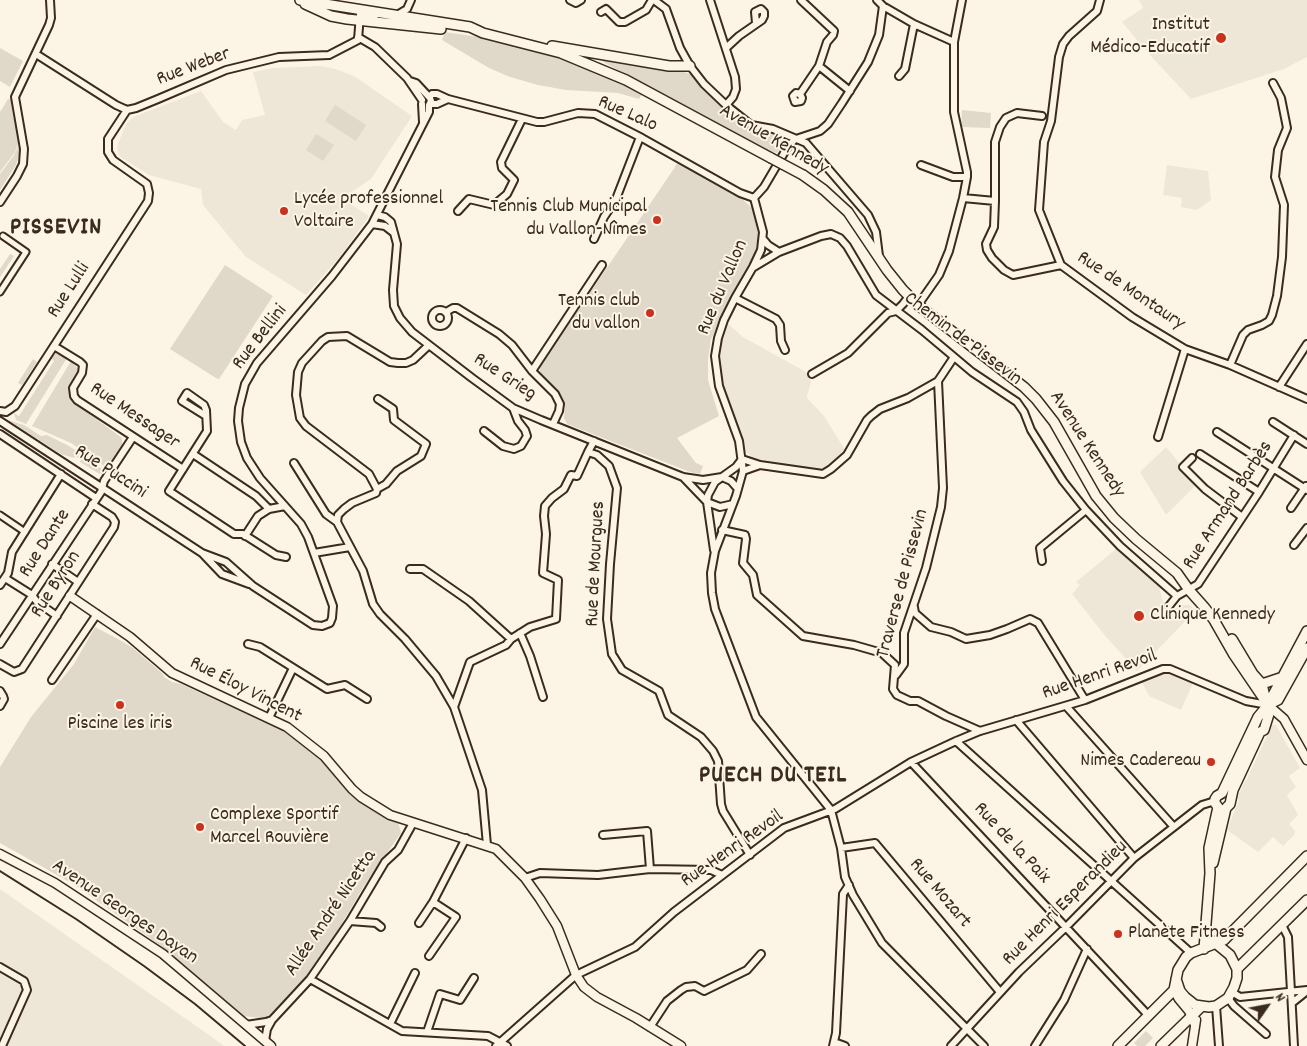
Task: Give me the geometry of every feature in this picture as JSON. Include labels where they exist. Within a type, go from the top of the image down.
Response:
[{"type":"main road","name":"Avenue Kennedy","points":[[299,0],[470,27],[483,33],[561,54],[626,80],[803,175],[824,190],[848,212],[896,281],[918,305],[1036,398],[1054,422],[1086,481],[1104,507],[1136,539],[1178,573],[1188,590],[1214,620],[1234,655],[1268,705]]},
{"type":"main road","points":[[299,0],[331,16],[433,27],[476,34],[483,33]]},
{"type":"main road","points":[[504,38],[526,39],[549,45],[669,66],[690,66]]},
{"type":"main road","name":"Avenue Kennedy","points":[[1188,590],[1207,602],[1220,618],[1253,674],[1262,684]]},
{"type":"main road","points":[[1204,949],[1210,873],[1222,802],[1258,717],[1268,705],[1278,700],[1304,651],[1307,630]]},
{"type":"main road","points":[[1222,802],[1260,732],[1268,705],[1282,677],[1304,651]]},
{"type":"main road","points":[[1268,705],[1262,684],[1282,677]]},
{"type":"main road","points":[[1118,1046],[1174,990],[1181,963],[1191,953],[1216,944],[1229,935],[1307,856]]},
{"type":"main road","points":[[1236,969],[1307,900]]},
{"type":"main road","points":[[1176,978],[1180,991],[1190,1002],[1200,1007],[1216,1006],[1230,995],[1235,982],[1236,969],[1230,955],[1206,934]]},
{"type":"main road","points":[[1204,949],[1216,952],[1224,957],[1230,964],[1235,982]]},
{"type":"main road","points":[[1161,1046],[1193,1021],[1200,1007]]},
{"type":"street","points":[[411,0],[406,9],[392,14],[380,17],[360,14],[358,37],[375,47],[410,81],[416,83],[427,101]]},
{"type":"street","points":[[411,0],[414,17]]},
{"type":"street","points":[[570,0],[576,3],[581,0]]},
{"type":"street","points":[[601,12],[606,9],[619,22],[625,22],[646,10],[653,0],[666,9],[680,48],[690,66],[704,84],[726,105],[752,125],[773,129],[806,143],[868,215],[876,232],[879,257]]},
{"type":"street","points":[[710,0],[735,77],[736,89],[733,97],[726,105]]},
{"type":"street","points":[[800,94],[819,66],[827,42],[834,31],[801,0]]},
{"type":"street","points":[[918,305],[939,275],[950,251],[963,198],[967,172],[954,112],[954,42],[962,0]]},
{"type":"street","name":"Rue de Montaury","points":[[1100,0],[1097,11],[1069,36],[1063,44],[1059,57],[1051,121],[1044,142],[1038,210],[1060,264],[1138,321],[1185,349],[1230,365],[1307,399]]},
{"type":"street","points":[[0,202],[23,164],[24,149],[16,97],[49,26],[50,1]]},
{"type":"street","points":[[880,2],[914,24],[954,42]]},
{"type":"street","points":[[754,198],[764,187],[787,148],[795,139],[820,131],[828,124],[868,62],[879,35],[880,2]]},
{"type":"street","points":[[726,48],[756,23]]},
{"type":"street","points":[[899,76],[905,69],[914,24]]},
{"type":"street","name":"Rue Weber","points":[[127,110],[136,108],[226,70],[279,57],[329,55],[355,42],[358,37]]},
{"type":"street","points":[[36,54],[116,105],[127,110]]},
{"type":"street","points":[[819,66],[850,90]]},
{"type":"street","points":[[1230,365],[1243,335],[1248,330],[1269,321],[1272,315],[1282,257],[1284,205],[1275,177],[1278,150],[1287,128],[1282,98],[1272,83]]},
{"type":"street","name":"Rue Lalo","points":[[427,101],[432,94],[437,94],[448,99],[544,122],[578,113],[595,114],[740,193],[754,198]]},
{"type":"street","name":"Rue Bellini","points":[[313,625],[322,626],[330,623],[333,606],[308,537],[301,524],[253,468],[241,442],[238,421],[239,408],[245,384],[257,363],[332,276],[372,224],[423,124],[427,101]]},
{"type":"street","name":"Rue Lulli","points":[[1,413],[15,406],[149,197],[147,184],[113,160],[108,152],[108,139],[127,110]]},
{"type":"street","points":[[1042,116],[1017,112],[1006,118],[1000,127],[995,142],[994,227],[986,244],[992,258],[1004,270],[1013,275],[1060,264]]},
{"type":"street","points":[[458,210],[470,199],[494,205],[506,194],[514,180],[502,168],[501,162],[522,118]]},
{"type":"street","points":[[594,239],[616,199],[640,137]]},
{"type":"street","points":[[921,165],[953,177],[966,177]]},
{"type":"street","name":"Rue du Vallon","points":[[754,198],[763,239],[761,250],[724,320],[718,338],[715,363],[718,386],[736,431],[743,471],[733,504],[714,552],[711,573],[712,593],[715,609],[756,717],[831,810]]},
{"type":"street","points":[[963,198],[995,201]]},
{"type":"street","name":"Rue Grieg","points":[[383,203],[397,244],[393,290],[394,306],[407,328],[513,408],[683,477],[703,480],[722,477]]},
{"type":"street","points":[[377,215],[386,217],[391,222]]},
{"type":"street","points":[[372,224],[385,226],[395,234]]},
{"type":"street","name":"Chemin de Pissevin","points":[[753,267],[779,252],[821,236],[831,234],[840,238],[847,246],[876,296],[922,330],[972,372],[1017,402],[1024,412],[1031,430],[1063,481],[1086,510],[1120,546],[1178,596]]},
{"type":"street","points":[[0,292],[26,252],[3,236]]},
{"type":"street","points":[[763,239],[768,245],[779,252]]},
{"type":"street","points":[[532,371],[602,265]]},
{"type":"street","points":[[812,374],[848,353],[888,313],[896,311],[909,296]]},
{"type":"street","points":[[735,298],[776,319],[780,325],[781,341],[785,350]]},
{"type":"street","points":[[446,312],[452,308],[457,308],[500,334],[512,345],[532,371],[556,394],[560,404],[559,412],[553,424]]},
{"type":"street","points":[[337,522],[338,515],[344,509],[352,503],[376,493],[377,488],[373,480],[363,469],[306,426],[300,418],[296,394],[298,372],[302,363],[322,340],[328,337],[347,336],[390,362],[398,363],[406,363],[413,360],[429,345]]},
{"type":"street","points":[[1279,387],[1307,344]]},
{"type":"street","name":"Rue Messager","points":[[54,346],[83,365],[82,373],[73,388],[74,396],[77,400],[183,469]]},
{"type":"street","points":[[1158,437],[1185,349]]},
{"type":"street","points":[[733,504],[720,507],[708,502],[710,488],[715,482],[736,467],[742,459],[760,465],[823,474],[847,455],[871,416],[880,409],[908,398],[938,381],[954,357]]},
{"type":"street","name":"Traverse de Pissevin","points":[[896,675],[904,664],[904,633],[932,546],[942,498],[938,381]]},
{"type":"street","points":[[377,488],[386,484],[397,471],[421,456],[426,444],[394,420],[393,409],[378,400]]},
{"type":"street","points":[[484,431],[503,446],[514,449],[521,446],[527,436],[513,408]]},
{"type":"street","name":"Rue Messager","points":[[206,416],[207,431],[169,491],[234,534],[242,534],[276,555],[286,557]]},
{"type":"street","points":[[1273,422],[1307,444]]},
{"type":"street","name":"Rue Puccini","points":[[1,425],[41,447],[202,553],[234,567],[253,586]]},
{"type":"street","points":[[1217,432],[1306,488],[1291,508]]},
{"type":"street","name":"Rue Byron","points":[[0,434],[61,474],[94,500],[112,517],[114,522],[114,527],[20,671],[11,671],[0,664]]},
{"type":"street","name":"Rue Armand Barbès","points":[[1188,590],[1198,584],[1294,435]]},
{"type":"street","name":"Rue Dante","points":[[0,644],[133,437]]},
{"type":"street","points":[[454,707],[470,662],[506,645],[511,639],[530,627],[556,619],[558,580],[543,573],[546,534],[545,506],[564,489],[571,475],[577,476],[594,441]]},
{"type":"street","name":"Rue de Mourgues","points":[[588,452],[597,455],[609,466],[617,488],[607,619],[612,654],[622,670],[659,691],[668,715],[701,737],[713,751],[718,762],[723,811],[750,855]]},
{"type":"street","points":[[193,454],[256,496],[268,509]]},
{"type":"street","points":[[1200,454],[1259,492]]},
{"type":"street","points":[[1192,458],[1183,467],[1205,489],[1242,517]]},
{"type":"street","points":[[294,463],[326,514],[337,522],[362,571],[373,604],[380,614],[406,639],[436,676],[454,707],[482,790],[487,845]]},
{"type":"street","points":[[743,471],[760,465]]},
{"type":"street","points":[[0,585],[8,573],[12,552],[61,474]]},
{"type":"street","name":"Rue Grieg","points":[[683,477],[708,502]]},
{"type":"street","points":[[722,477],[732,481],[738,489]]},
{"type":"street","name":"Rue du Vallon","points":[[708,502],[714,552]]},
{"type":"street","points":[[245,536],[258,516],[268,509],[285,506]]},
{"type":"street","points":[[1042,561],[1040,548],[1086,510]]},
{"type":"street","points":[[0,515],[25,532]]},
{"type":"street","points":[[1294,545],[1307,528]]},
{"type":"street","points":[[722,530],[745,535],[743,564],[753,576],[757,595],[803,636],[854,645],[882,653],[896,665],[894,689],[897,695],[910,701],[918,701],[980,731]]},
{"type":"street","points":[[314,553],[350,547]]},
{"type":"street","name":"Rue Puccini","points":[[202,553],[222,574],[253,586],[313,625]]},
{"type":"street","points":[[52,564],[78,582]]},
{"type":"street","points":[[410,569],[423,568],[469,601],[511,639]]},
{"type":"street","points":[[5,578],[32,595],[37,602],[57,616]]},
{"type":"street","points":[[1169,606],[1178,596],[1188,590]]},
{"type":"street","name":"Rue Éloy Vincent","points":[[70,596],[130,637],[172,673],[287,727],[324,756],[361,797],[390,814],[413,823],[466,838],[496,849],[525,878],[557,926],[576,976]]},
{"type":"street","points":[[914,606],[916,613],[931,627],[951,632],[966,639],[1007,630],[1030,618],[1038,623],[1085,700]]},
{"type":"street","points":[[52,680],[97,614]]},
{"type":"street","points":[[520,633],[530,656],[543,697]]},
{"type":"street","points":[[248,644],[260,647],[327,688],[344,685],[367,699]]},
{"type":"street","points":[[268,718],[293,668]]},
{"type":"street","name":"Rue Henri Revoil","points":[[498,1044],[576,976],[635,947],[674,912],[784,828],[831,810],[911,762],[956,741],[980,731],[1085,700],[1163,669],[1170,669],[1246,701],[1268,705]]},
{"type":"street","points":[[0,691],[4,696],[0,706]]},
{"type":"street","points":[[1268,705],[1284,719],[1307,760]]},
{"type":"street","points":[[1066,706],[1173,826]]},
{"type":"street","points":[[1016,720],[1134,858]]},
{"type":"street","points":[[956,741],[1191,953]]},
{"type":"street","name":"Rue de la Paix","points":[[911,762],[1148,1015]]},
{"type":"street","name":"Rue Henri Esperandieu","points":[[952,1046],[1019,972],[1134,858],[1202,805],[1222,802]]},
{"type":"street","points":[[831,810],[848,885],[882,943],[984,1046]]},
{"type":"street","name":"Allée André Nicetta","points":[[267,1041],[267,1029],[272,1020],[310,979],[350,921],[385,862],[398,850],[413,823]]},
{"type":"street","points":[[603,835],[647,831],[650,869]]},
{"type":"street","points":[[419,923],[433,902],[466,838]]},
{"type":"street","name":"Rue Mozart","points":[[840,848],[875,843],[1000,992]]},
{"type":"street","name":"Avenue Georges Dayan","points":[[0,854],[56,883],[163,954],[267,1041]]},
{"type":"street","points":[[525,878],[540,872],[598,875],[650,869],[712,870],[722,875]]},
{"type":"street","points":[[845,1046],[834,1044],[843,894],[848,885]]},
{"type":"street","points":[[429,956],[456,917],[433,902]]},
{"type":"street","points":[[350,921],[376,923],[381,927]]},
{"type":"street","points":[[1282,925],[1288,936],[1294,1046]]},
{"type":"street","points":[[1035,1046],[1064,1000],[1087,949]]},
{"type":"street","points":[[650,1027],[666,1001],[675,994],[686,987],[695,986],[704,991],[747,970],[761,954]]},
{"type":"street","points":[[0,967],[24,981],[27,990],[2,1046]]},
{"type":"street","points":[[390,1024],[414,973]]},
{"type":"street","points":[[576,976],[584,987],[597,997],[681,1046]]},
{"type":"street","points":[[427,1032],[440,994],[460,1000],[474,978]]},
{"type":"street","points":[[310,979],[402,1031],[488,1036],[498,1044],[507,1046]]},
{"type":"street","points":[[1174,990],[1193,1021],[1192,1046]]},
{"type":"street","points":[[1230,995],[1240,998],[1307,990]]},
{"type":"street","points":[[1292,1003],[1307,990]]},
{"type":"street","points":[[1230,995],[1234,1006],[1266,1034]]},
{"type":"street","points":[[1216,1006],[1219,1046]]},
{"type":"street","points":[[246,1025],[272,1020]]},
{"type":"street","points":[[256,1024],[267,1041]]},
{"type":"shaded area","name":"Institut Médico-Educatif","points":[[1139,0],[1307,0],[1307,57],[1284,69],[1191,99],[1122,22],[1143,8]]},
{"type":"shaded area","points":[[445,32],[505,41],[562,57],[600,72],[642,94],[639,99],[618,93],[566,90],[510,77],[489,68],[442,40]]},
{"type":"shaded area","points":[[0,48],[23,61],[10,87],[0,81]]},
{"type":"shaded area","points":[[605,58],[692,75],[700,86],[732,116],[753,128],[778,137],[781,144],[778,153],[772,152],[603,62]]},
{"type":"shaded area","points":[[321,66],[354,76],[412,116],[371,179],[353,191],[339,197],[369,216],[339,258],[306,295],[246,257],[203,205],[201,189],[149,175],[119,156],[117,146],[126,124],[133,117],[201,91],[223,122],[236,130],[242,120],[265,115],[253,72],[273,68]]},
{"type":"shaded area","points":[[8,99],[11,100],[19,141],[15,152],[0,172],[0,112]]},
{"type":"shaded area","points":[[335,105],[366,125],[356,141],[325,121]]},
{"type":"shaded area","points":[[962,110],[991,113],[990,128],[961,127]]},
{"type":"shaded area","points":[[316,134],[334,145],[323,161],[306,150]]},
{"type":"shaded area","points":[[19,144],[19,156],[16,165],[0,190],[0,174],[14,155]]},
{"type":"shaded area","name":"Tennis club du vallon","points":[[679,161],[741,198],[753,209],[757,222],[758,236],[755,254],[711,339],[708,359],[708,380],[719,416],[677,438],[696,463],[703,466],[700,474],[690,472],[567,424],[564,418],[565,406],[563,398],[540,374],[540,367]]},
{"type":"shaded area","points":[[1167,165],[1208,171],[1211,200],[1197,210],[1181,207],[1182,198],[1163,195]]},
{"type":"shaded area","points":[[10,254],[14,256],[0,277],[0,269]]},
{"type":"shaded area","points":[[225,265],[273,296],[219,379],[170,349]]},
{"type":"shaded area","points":[[727,323],[743,337],[806,372],[811,382],[807,398],[824,416],[845,450],[827,468],[822,470],[811,469],[759,461],[746,452],[718,369],[718,353]]},
{"type":"shaded area","points":[[55,353],[67,358],[26,424],[16,420],[14,413],[19,416],[54,361],[51,358]]},
{"type":"shaded area","points":[[33,359],[37,362],[22,385],[18,383]]},
{"type":"shaded area","points":[[71,361],[79,370],[70,389],[70,396],[73,402],[122,438],[122,446],[107,468],[71,443],[32,426]]},
{"type":"shaded area","points":[[8,420],[24,425],[41,436],[47,435],[69,446],[105,471],[102,474],[98,473],[80,462],[81,460],[75,456],[74,458],[61,454]]},
{"type":"shaded area","points":[[1166,447],[1198,483],[1166,515],[1140,472]]},
{"type":"shaded area","name":"Clinique Kennedy","points":[[1116,549],[1154,580],[1159,587],[1163,602],[1174,609],[1181,605],[1189,605],[1196,610],[1137,671],[1107,638],[1072,594],[1080,585],[1076,582]]},
{"type":"shaded area","name":"Complexe Sportif Marcel Rouvière","points":[[95,627],[133,648],[172,682],[181,684],[285,732],[318,757],[354,797],[398,822],[401,833],[364,886],[324,954],[286,1005],[270,1019],[243,1016],[153,940],[73,884],[0,843],[0,767],[31,717],[74,664]]},
{"type":"shaded area","points":[[1167,671],[1193,683],[1181,710],[1149,696],[1142,682]]},
{"type":"shaded area","points":[[1272,725],[1276,725],[1300,768],[1289,776],[1296,787],[1287,795],[1298,815],[1289,824],[1295,831],[1295,834],[1283,846],[1273,837],[1258,852],[1227,830],[1239,800],[1237,798]]},
{"type":"shaded area","points":[[0,889],[212,1037],[224,1046],[0,1046]]},
{"type":"shaded area","points":[[1146,1031],[1153,1038],[1145,1046],[1137,1046],[1134,1043]]},
{"type":"railway","points":[[0,871],[76,919],[144,966],[195,1004],[245,1046]]},
{"type":"place","name":"Institut Médico-Educatif","points":[[1221,38]]},
{"type":"place","name":"Lycée professionnel Voltaire","points":[[284,211]]},
{"type":"place","name":"Tennis Club Municipal du Vallon-Nîmes","points":[[657,220]]},
{"type":"place","name":"Tennis club du vallon","points":[[650,313]]},
{"type":"place","name":"Clinique Kennedy","points":[[1139,616]]},
{"type":"place","name":"Piscine les iris","points":[[120,705]]},
{"type":"place","name":"Nimes Cadereau","points":[[1211,762]]},
{"type":"place","name":"Complexe Sportif Marcel Rouvière","points":[[200,827]]},
{"type":"place","name":"Planète Fitness","points":[[1118,934]]},
{"type":"district","name":"PISSEVIN","points":[[56,230]]},
{"type":"district","name":"PUECH DU TEIL","points":[[773,778]]}]
